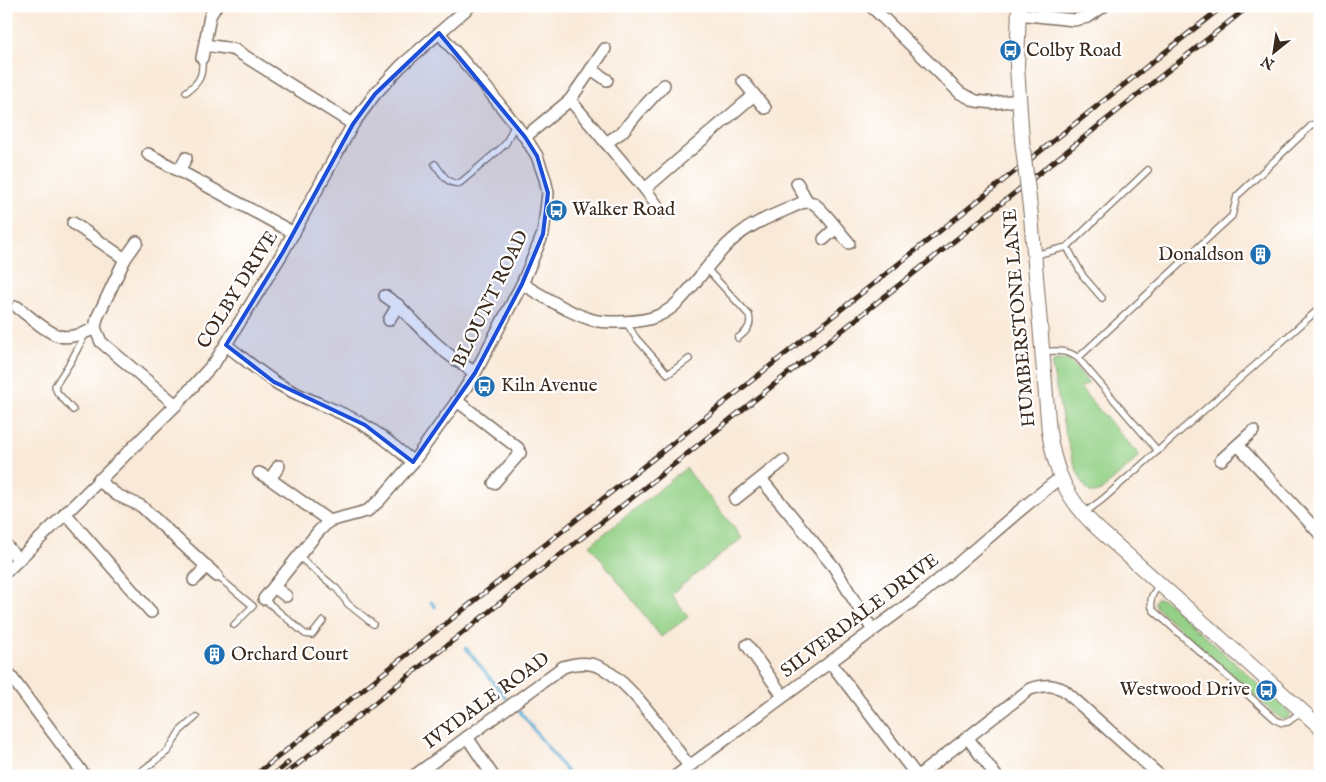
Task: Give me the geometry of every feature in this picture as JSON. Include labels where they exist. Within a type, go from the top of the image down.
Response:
[{"type":"street","points":[[202,58],[210,16],[216,6]]},
{"type":"street","name":"COLBY DRIVE","points":[[6,572],[176,405],[215,362],[294,233],[353,124],[375,94],[401,66],[470,6]]},
{"type":"street","points":[[870,6],[960,93],[976,101],[993,103],[1019,100]]},
{"type":"street","points":[[1018,10],[1074,20],[1088,18],[1104,6]]},
{"type":"street","name":"HUMBERSTONE LANE","points":[[1018,10],[1019,100],[1031,216],[1041,353],[1052,456],[1060,478],[1066,491],[1083,514],[1320,727]]},
{"type":"street","name":"BLOUNT ROAD","points":[[329,521],[367,512],[413,462],[475,373],[522,284],[543,234],[548,193],[537,156],[525,137],[485,86],[439,33]]},
{"type":"street","points":[[205,45],[235,50],[353,124]]},
{"type":"street","points":[[525,137],[570,100],[605,49]]},
{"type":"street","points":[[591,69],[607,80]]},
{"type":"street","points":[[743,81],[765,108]]},
{"type":"street","points":[[606,143],[622,132],[664,85]]},
{"type":"street","points":[[645,189],[754,95]]},
{"type":"street","points":[[570,100],[645,189],[661,211]]},
{"type":"street","points":[[148,154],[294,233]]},
{"type":"street","points":[[179,171],[186,158]]},
{"type":"street","points":[[797,183],[807,201]]},
{"type":"street","points":[[522,284],[580,316],[594,320],[637,322],[658,316],[676,304],[724,247],[738,235],[756,224],[807,201],[812,202],[820,209],[849,243]]},
{"type":"street","points":[[73,223],[86,224],[125,259]]},
{"type":"street","points":[[824,239],[836,228]]},
{"type":"street","points":[[90,331],[125,259],[137,242]]},
{"type":"street","points":[[385,296],[398,305],[448,354],[475,373]]},
{"type":"street","points":[[389,320],[398,305]]},
{"type":"street","points":[[16,307],[32,311],[50,332],[61,337],[90,331]]},
{"type":"street","points":[[90,331],[176,405]]},
{"type":"street","points":[[226,345],[274,382],[365,425],[413,462]]},
{"type":"street","points":[[457,401],[518,448],[520,453],[516,459],[494,483]]},
{"type":"street","points":[[1221,460],[1254,431]]},
{"type":"street","points":[[1238,445],[1320,534]]},
{"type":"street","points":[[735,499],[783,461]]},
{"type":"street","points":[[270,479],[278,466]]},
{"type":"street","points":[[258,473],[270,479],[329,521],[264,599]]},
{"type":"street","name":"SILVERDALE DRIVE","points":[[676,776],[949,572],[1060,478]]},
{"type":"street","points":[[761,479],[834,567],[873,630]]},
{"type":"street","points":[[98,480],[117,495],[141,506],[218,576]]},
{"type":"street","points":[[65,513],[151,612]]},
{"type":"street","points":[[6,545],[18,559]]},
{"type":"street","points":[[194,580],[207,566]]},
{"type":"street","points":[[274,587],[286,596]]},
{"type":"street","points":[[747,646],[784,696]]},
{"type":"street","points":[[830,662],[918,776],[1030,689],[1043,685],[1055,686],[1064,690],[1160,776]]},
{"type":"street","name":"IVYDALE ROAD","points":[[414,776],[563,667],[574,663],[587,663],[599,667],[622,683],[647,710],[689,766]]},
{"type":"street","points":[[6,670],[84,776]]},
{"type":"street","points":[[467,737],[493,776]]},
{"type":"street","points":[[967,737],[996,776]]},
{"type":"lane","points":[[186,92],[196,85],[200,78],[202,58]]},
{"type":"lane","points":[[1078,358],[1232,216],[1237,196],[1312,125],[1320,123]]},
{"type":"lane","points":[[435,164],[450,182],[460,183],[506,143],[515,124]]},
{"type":"lane","points":[[1034,256],[1067,247],[1148,170]]},
{"type":"lane","points":[[1067,247],[1083,276],[1102,298]]},
{"type":"lane","points":[[707,269],[749,315],[751,322],[748,329],[738,338]]},
{"type":"lane","points":[[1083,514],[1103,499],[1320,308]]},
{"type":"lane","points":[[626,322],[636,338],[668,374],[689,359]]},
{"type":"lane","points":[[73,410],[57,392],[55,386],[90,331]]},
{"type":"lane","points":[[1041,353],[1055,350],[1069,352],[1078,358],[1158,451]]},
{"type":"lane","points":[[298,556],[337,589],[348,604],[373,624]]},
{"type":"lane","points":[[218,576],[253,606],[234,625]]},
{"type":"lane","points":[[1160,584],[1151,596],[1153,610],[1252,700],[1282,723],[1290,721],[1302,711]]},
{"type":"lane","points":[[264,599],[305,634],[312,635],[323,622]]},
{"type":"lane","points":[[136,776],[168,751],[180,731],[196,717]]},
{"type":"highlighted area","points":[[439,33],[525,137],[537,156],[548,193],[543,234],[522,284],[475,373],[413,462],[365,425],[274,382],[226,345],[283,252],[353,124],[375,94]]},
{"type":"green space","points":[[1056,360],[1069,360],[1089,383],[1080,388],[1140,456],[1101,491],[1095,493],[1091,493],[1084,484],[1071,453],[1061,415],[1052,367],[1053,362]]},
{"type":"green space","points":[[686,468],[742,538],[671,594],[688,617],[661,637],[590,545]]},
{"type":"green space","points":[[1157,598],[1165,600],[1291,715],[1285,720],[1279,718],[1156,607],[1154,602]]},
{"type":"waterway","points":[[431,602],[435,607]]},
{"type":"waterway","points":[[466,648],[506,698]]},
{"type":"waterway","points":[[520,712],[570,776]]},
{"type":"railway","points":[[254,776],[1223,6]]},
{"type":"railway","points":[[283,776],[1249,6]]},
{"type":"railway","points":[[272,776],[288,763]]},
{"type":"place","name":"Colby Road","points":[[1010,51]]},
{"type":"place","name":"Walker Road","points":[[556,210]]},
{"type":"place","name":"Donaldson","points":[[1260,255]]},
{"type":"place","name":"Kiln Avenue","points":[[485,386]]},
{"type":"place","name":"Orchard Court","points":[[215,655]]},
{"type":"place","name":"Westwood Drive","points":[[1266,690]]}]
